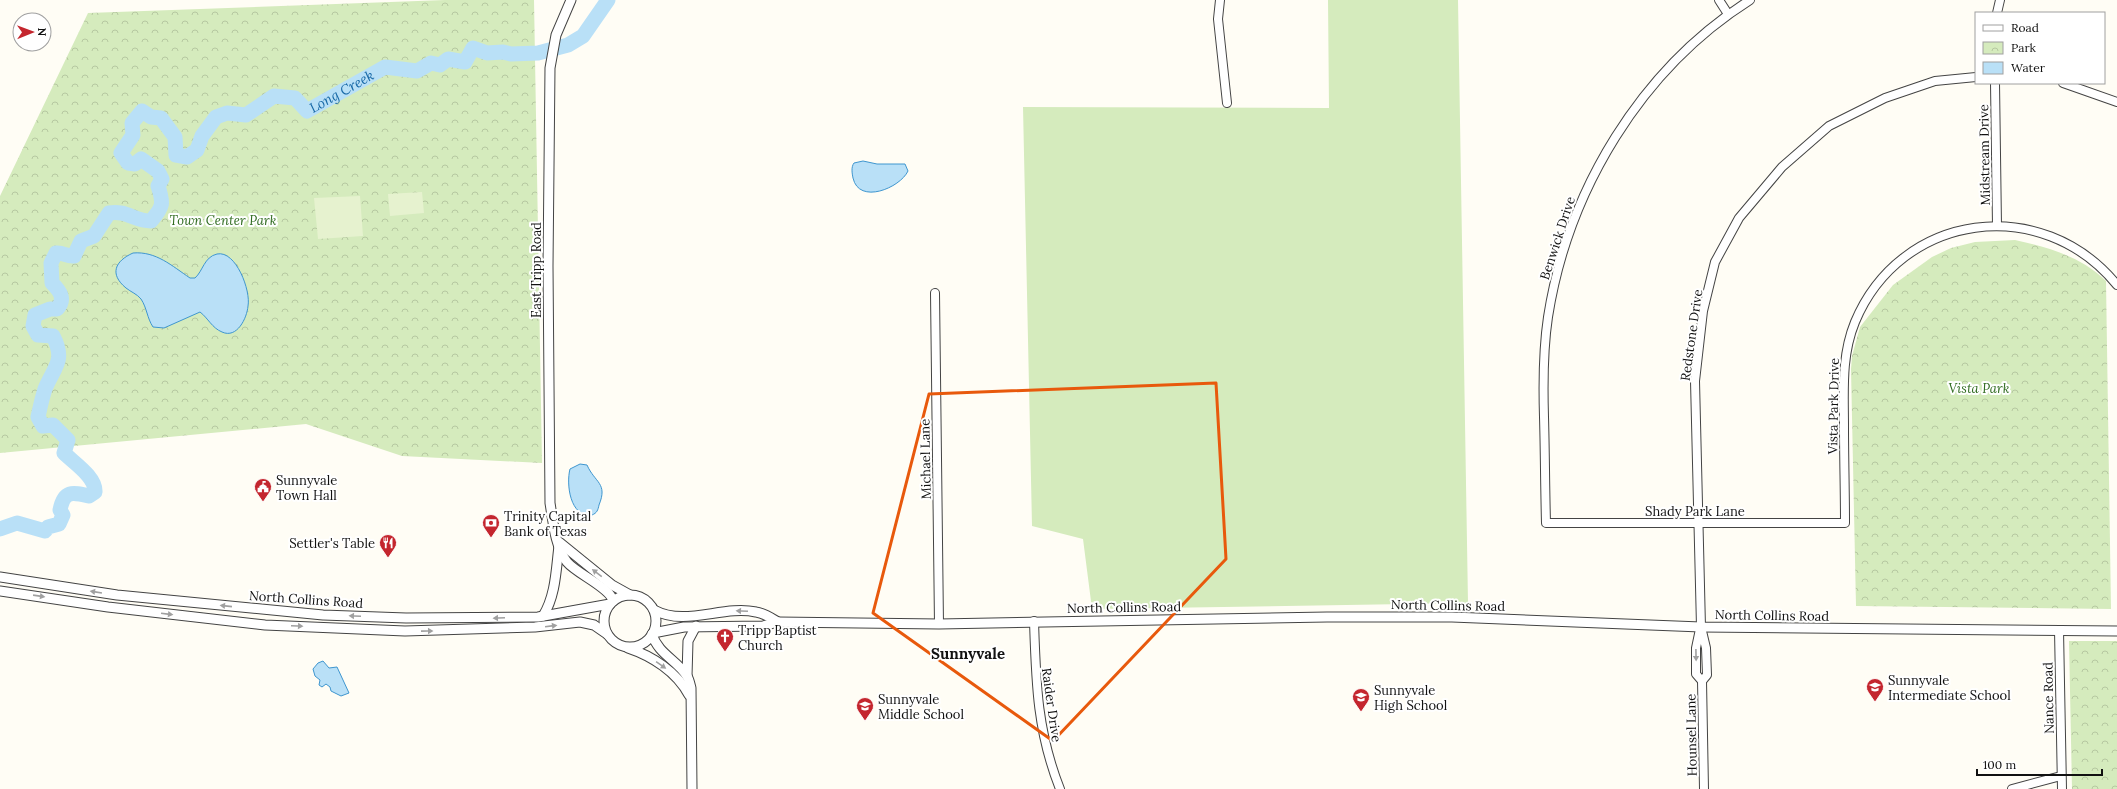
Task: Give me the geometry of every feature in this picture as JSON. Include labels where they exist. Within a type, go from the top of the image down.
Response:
[{"type":"street","name":"East Tripp Road","points":[[572,0],[558,29],[551,62],[548,245],[550,503],[553,525],[566,561],[573,569],[611,595],[612,603]]},
{"type":"street","points":[[1220,0],[1219,26],[1227,103]]},
{"type":"street","points":[[1719,0],[1728,14]]},
{"type":"street","name":"Benwick Drive","points":[[1546,523],[1543,379],[1545,348],[1553,288],[1570,229],[1594,174],[1608,149],[1640,101],[1678,58],[1728,14],[1750,0]]},
{"type":"street","points":[[1997,12],[2000,0]]},
{"type":"street","name":"Redstone Drive","points":[[1701,627],[1697,523],[1695,381],[1704,311],[1715,262],[1739,218],[1782,167],[1829,126],[1885,98],[1935,81],[1975,77]]},
{"type":"street","name":"Midstream Drive","points":[[1995,84],[1997,226]]},
{"type":"street","points":[[2066,84],[2117,102]]},
{"type":"street","name":"Vista Park Drive","points":[[1845,523],[1843,369],[1847,346],[1854,323],[1865,301],[1888,271],[1915,250],[1939,237],[1966,229],[1997,226],[2023,228],[2049,235],[2068,243],[2096,263],[2117,285]]},
{"type":"street","name":"Michael Lane","points":[[935,293],[939,624]]},
{"type":"street","name":"Shady Park Lane","points":[[1546,523],[1845,523]]},
{"type":"street","points":[[559,542],[608,582],[630,595],[644,599],[654,610],[656,625],[653,634],[654,641],[664,654],[687,676]]},
{"type":"street","points":[[543,616],[548,608],[553,591],[559,542]]},
{"type":"street","name":"North Collins Road","points":[[0,577],[117,595],[323,615],[460,619],[543,616],[612,603]]},
{"type":"street","points":[[11,592],[13,579]]},
{"type":"street","name":"North Collins Road","points":[[0,591],[265,625],[380,630],[460,630],[535,627],[580,622],[594,625],[607,634]]},
{"type":"street","points":[[630,595],[622,596],[612,603],[604,618],[607,634],[619,645],[648,656],[670,671],[686,689],[693,708]]},
{"type":"street","points":[[196,617],[198,604]]},
{"type":"street","name":"North Collins Road","points":[[654,610],[668,616],[681,617],[734,610],[756,612],[778,622]]},
{"type":"street","points":[[380,630],[381,617]]},
{"type":"street","name":"North Collins Road","points":[[653,634],[696,626],[763,626],[778,622],[939,624],[1034,621],[1327,617],[1452,617],[1701,627],[2117,631]]},
{"type":"street","points":[[460,619],[460,630]]},
{"type":"street","name":"Raider Drive","points":[[1034,621],[1036,698],[1049,762],[1060,789]]},
{"type":"street","points":[[692,789],[693,708],[691,688],[687,676],[688,641],[696,626]]},
{"type":"street","name":"Hounsel Lane","points":[[1701,627],[1696,648],[1696,674],[1702,681],[1704,789]]},
{"type":"street","name":"Nance Road","points":[[2059,630],[2062,789]]},
{"type":"street","points":[[626,647],[642,644],[653,634]]},
{"type":"street","points":[[2012,789],[2061,776]]},
{"type":"highlighted area","points":[[1216,383],[1226,559],[1053,741],[873,613],[929,394]]},
{"type":"green space","name":"Town Center Park","points":[[445,0],[534,0],[542,463],[402,456],[306,424],[0,453],[0,196],[88,13]]},
{"type":"green space","points":[[1328,0],[1458,0],[1468,603],[1092,609],[1083,539],[1032,526],[1023,107],[1329,108]]},
{"type":"green space","points":[[422,192],[424,213],[390,216],[388,194]]},
{"type":"green space","points":[[360,196],[363,236],[318,239],[314,198]]},
{"type":"green space","name":"Vista Park","points":[[2015,240],[2064,254],[2086,265],[2106,281],[2111,609],[1856,606],[1851,369],[1852,356],[1860,327],[1893,285],[1932,257],[1951,248],[1975,242]]},
{"type":"green space","points":[[2069,641],[2117,641],[2117,789],[2072,789]]},
{"type":"water","points":[[863,161],[877,164],[905,164],[908,171],[904,177],[889,188],[880,191],[863,191],[857,186],[853,178],[852,166],[854,163]]},
{"type":"water","points":[[133,253],[149,254],[163,260],[190,278],[195,278],[206,261],[217,254],[224,254],[230,258],[241,273],[247,291],[248,306],[246,316],[240,326],[232,333],[222,332],[215,328],[200,312],[164,328],[153,327],[141,299],[126,288],[117,278],[116,268],[118,264]]},
{"type":"water","points":[[580,464],[587,465],[601,487],[602,492],[598,508],[592,515],[579,511],[574,506],[569,491],[570,469]]},
{"type":"water","points":[[323,661],[329,668],[337,667],[349,693],[341,696],[331,691],[330,687],[326,684],[322,687],[319,685],[320,680],[315,676],[313,669],[318,663]]},
{"type":"waterway","name":"Long Creek","points":[[0,529],[17,523],[45,531],[48,527],[59,524],[63,515],[60,510],[66,496],[73,493],[89,496],[95,492],[92,481],[64,453],[68,440],[53,425],[43,426],[38,417],[45,389],[59,358],[57,345],[53,336],[38,335],[33,326],[35,315],[50,309],[57,309],[61,302],[61,295],[52,283],[51,263],[56,253],[74,256],[81,241],[94,236],[109,213],[121,213],[145,221],[151,221],[160,209],[162,201],[158,186],[162,179],[158,171],[141,159],[135,164],[128,163],[121,153],[133,135],[132,123],[142,111],[151,117],[161,118],[175,137],[176,155],[187,157],[197,150],[202,136],[216,117],[227,113],[246,115],[274,96],[295,98],[307,111],[385,67],[417,71],[431,63],[440,65],[448,59],[465,62],[473,48],[487,53],[503,52],[511,54],[538,53],[568,45],[583,36],[608,0]]},
{"type":"place","name":"Sunnyvale Town Hall","points":[[263,502]]},
{"type":"place","name":"Trinity Capital Bank of Texas","points":[[491,538]]},
{"type":"place","name":"Settler's Table","points":[[388,558]]},
{"type":"place","name":"Tripp Baptist Church","points":[[725,652]]},
{"type":"place","name":"Sunnyvale Intermediate School","points":[[1875,702]]},
{"type":"place","name":"Sunnyvale High School","points":[[1361,712]]},
{"type":"place","name":"Sunnyvale Middle School","points":[[865,721]]},
{"type":"district","name":"Sunnyvale","points":[[968,654]]}]
